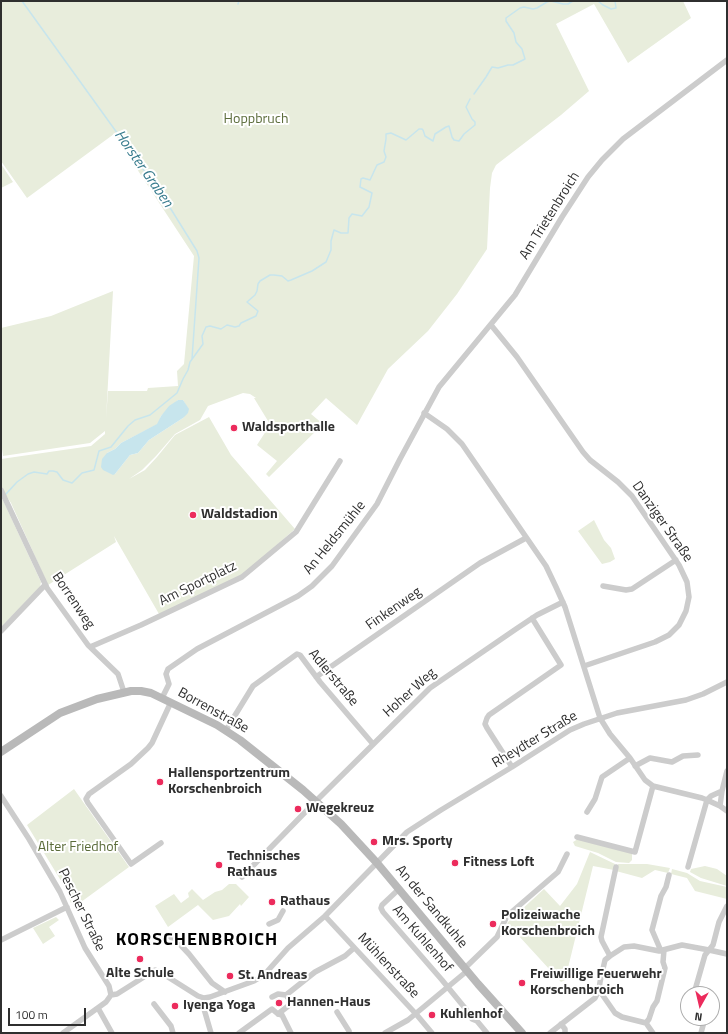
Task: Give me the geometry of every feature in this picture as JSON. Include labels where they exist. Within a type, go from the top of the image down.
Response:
[{"type":"main road","name":"Borrenstraße","points":[[1,752],[60,713],[91,701],[124,692],[147,692],[171,702],[226,730],[240,740],[316,801],[377,862]]},
{"type":"main road","name":"An der Sandkuhle","points":[[377,862],[516,1029],[522,1033]]},
{"type":"street","name":"Am Trietenbroich","points":[[424,413],[444,379],[492,324],[518,290],[582,185],[599,163],[627,136],[727,60]]},
{"type":"street","name":"Danziger Straße","points":[[492,324],[583,452],[590,460],[627,490],[676,560],[686,577],[689,593],[688,604],[685,614],[676,628],[661,640],[584,666]]},
{"type":"street","points":[[424,413],[447,429],[462,444],[549,572],[562,602],[600,718],[610,734],[630,758],[645,780],[653,786],[707,800],[727,811]]},
{"type":"street","name":"An Heldsmühle","points":[[162,698],[169,684],[165,673],[168,669],[198,649],[295,599],[309,589],[325,573],[349,544],[377,504],[424,413]]},
{"type":"street","name":"Am Sportplatz","points":[[90,647],[141,625],[242,577],[296,532],[340,461]]},
{"type":"street","name":"Borrenweg","points":[[3,494],[45,585],[90,647],[120,677],[124,692]]},
{"type":"street","name":"Finkenweg","points":[[316,677],[486,560],[526,538]]},
{"type":"street","points":[[603,586],[626,590],[632,589],[676,560]]},
{"type":"street","points":[[1,631],[45,585]]},
{"type":"street","name":"Hoher Weg","points":[[242,877],[316,801],[435,684],[532,618],[562,602]]},
{"type":"street","points":[[512,767],[487,728],[487,718],[489,715],[561,665],[532,618]]},
{"type":"street","name":"Adlerstraße","points":[[226,730],[253,686],[296,654],[300,655],[316,677],[374,744]]},
{"type":"street","name":"Rheydter Straße","points":[[204,998],[251,983],[262,976],[288,948],[325,916],[377,862],[412,829],[440,810],[573,729],[600,718],[624,712],[682,702],[703,694],[727,682]]},
{"type":"street","points":[[161,843],[131,864],[86,798],[140,756],[148,748],[171,702]]},
{"type":"street","points":[[636,766],[650,758],[672,762],[683,756],[698,755]]},
{"type":"street","points":[[587,812],[595,799],[601,778],[630,758]]},
{"type":"street","points":[[720,806],[727,771]]},
{"type":"street","points":[[577,837],[635,852],[653,786]]},
{"type":"street","points":[[688,867],[707,800],[711,796],[722,791]]},
{"type":"street","name":"Pescher Straße","points":[[1,796],[50,873],[67,907],[84,948],[110,988],[111,995]]},
{"type":"street","name":"An der Sandkuhle","points":[[466,969],[497,937],[508,916],[556,874],[567,854]]},
{"type":"street","points":[[610,956],[602,941],[602,937],[616,867]]},
{"type":"street","points":[[646,1023],[657,1001],[665,968],[663,962],[663,950],[652,930],[661,896],[666,887],[669,874]]},
{"type":"street","name":"Am Kuhlenhof","points":[[399,889],[382,904],[382,911],[448,987],[472,1019],[477,1021],[487,1033]]},
{"type":"street","points":[[697,986],[705,955],[713,945],[719,922],[727,906]]},
{"type":"street","points":[[1,940],[67,907]]},
{"type":"street","points":[[269,924],[278,920],[283,911]]},
{"type":"street","name":"Mühlenstraße","points":[[325,916],[432,1033]]},
{"type":"street","points":[[170,938],[175,940],[189,954],[212,983],[225,992]]},
{"type":"street","points":[[550,1033],[595,998],[599,990],[604,964],[610,956],[629,946],[663,950],[682,945],[727,954]]},
{"type":"street","points":[[272,997],[278,994],[286,995],[315,972],[343,957],[354,948]]},
{"type":"street","name":"Am Kuhlenhof","points":[[385,1033],[416,1014],[448,987],[466,969]]},
{"type":"street","points":[[63,1033],[98,1008],[109,999],[111,995],[120,992],[155,970],[198,996],[204,998],[204,1009],[211,1033]]},
{"type":"street","points":[[599,990],[616,1014],[646,1023],[653,1033]]},
{"type":"street","points":[[278,1014],[292,1003],[286,995]]},
{"type":"street","points":[[154,1004],[171,1026],[173,1033]]},
{"type":"street","points":[[98,1008],[112,1033]]},
{"type":"street","points":[[239,1033],[272,1009],[278,1014],[282,1015],[292,1033]]},
{"type":"street","points":[[337,1012],[349,1031]]},
{"type":"street","points":[[561,1024],[565,1029],[565,1033]]},
{"type":"green space","name":"Hoppbruch","points":[[1,1],[683,1],[691,18],[628,63],[594,4],[556,24],[589,91],[561,115],[496,165],[492,173],[490,188],[487,249],[457,294],[428,331],[388,369],[357,425],[326,398],[311,414],[323,424],[269,477],[266,474],[277,461],[257,445],[266,431],[268,421],[254,398],[256,398],[250,394],[243,393],[208,406],[200,420],[175,434],[142,470],[129,479],[145,470],[175,435],[209,417],[231,455],[295,529],[239,578],[159,614],[114,536],[116,542],[48,585],[11,503],[1,488],[1,459],[91,446],[105,434],[105,431],[90,443],[3,456],[1,442],[1,328],[51,316],[113,291],[106,419],[108,391],[147,391],[148,388],[178,386],[177,371],[184,364],[194,256],[114,134],[27,198],[1,161]],"holes":[[[178,400],[183,400],[188,409],[183,418],[149,440],[138,453],[130,455],[115,474],[107,453],[115,449],[121,443],[158,424],[161,416]]]},
{"type":"green space","points":[[1,164],[13,182],[1,188]]},
{"type":"green space","points":[[1,496],[41,582],[40,587],[1,627]]},
{"type":"green space","points":[[594,520],[604,540],[611,548],[615,559],[610,562],[602,564],[578,531]]},
{"type":"green space","name":"Alter Friedhof","points":[[74,789],[129,867],[81,902],[71,903],[66,889],[27,825]]},
{"type":"green space","points":[[578,839],[632,853],[632,860],[629,863],[616,862],[598,853],[575,846],[573,842]]},
{"type":"green space","points":[[590,852],[615,864],[614,870],[593,866],[565,980],[561,982],[507,923],[544,889],[560,906],[577,884]]},
{"type":"green space","points":[[618,864],[647,864],[670,868],[668,873],[655,870],[642,878],[616,871]]},
{"type":"green space","points":[[705,866],[717,869],[727,876],[727,886],[701,878],[690,872],[691,869]]},
{"type":"green space","points":[[672,869],[687,873],[700,881],[727,887],[727,899],[695,891],[687,878],[671,874]]},
{"type":"green space","points":[[229,884],[236,884],[249,897],[229,916],[213,920],[198,905],[168,927],[155,906],[174,894],[181,903],[189,897],[188,893],[192,889],[203,900],[215,892],[222,890]]},
{"type":"green space","points":[[56,917],[59,920],[49,927],[55,936],[43,944],[33,928]]},
{"type":"water","points":[[178,400],[183,400],[189,409],[188,413],[183,418],[149,440],[138,453],[130,455],[115,474],[113,475],[103,470],[101,467],[102,459],[107,453],[115,449],[121,443],[157,424],[169,406]]},
{"type":"waterway","name":"Horster Graben","points":[[22,1],[164,198],[197,251],[199,258],[192,359]]},
{"type":"waterway","points":[[474,94],[492,67],[498,68],[513,65],[525,59],[522,49],[516,42],[514,33],[506,21],[506,18],[520,8],[524,7],[533,9],[550,1]]},
{"type":"waterway","points":[[551,1],[563,4],[568,4],[573,1]]},
{"type":"waterway","points":[[598,1],[611,9],[616,8],[615,1]]},
{"type":"waterway","points":[[6,494],[17,482],[28,474],[34,472],[47,474],[49,471],[57,472],[63,480],[72,483],[82,473],[94,470],[99,451],[111,447],[128,426],[135,420],[150,415],[177,393],[188,370],[190,362],[203,344],[202,336],[206,327],[210,326],[221,329],[227,325],[235,327],[256,316],[258,311],[247,302],[255,295],[260,281],[270,275],[282,276],[288,281],[312,271],[326,262],[331,250],[331,241],[334,230],[341,233],[348,233],[349,218],[352,214],[362,216],[369,207],[372,193],[360,187],[361,179],[363,178],[370,180],[377,165],[384,162],[386,157],[384,151],[386,134],[391,133],[406,140],[419,129],[422,129],[425,136],[433,141],[435,134],[449,126],[452,137],[454,140],[459,141],[464,134],[475,125],[475,122],[466,107],[470,99]]},
{"type":"place","name":"Waldsporthalle","points":[[234,428]]},
{"type":"place","name":"Waldstadion","points":[[193,515]]},
{"type":"place","name":"Hallensportzentrum Korschenbroich","points":[[160,782]]},
{"type":"place","name":"Wegekreuz","points":[[298,809]]},
{"type":"place","name":"Mrs. Sporty","points":[[374,842]]},
{"type":"place","name":"Fitness Loft","points":[[455,863]]},
{"type":"place","name":"Technisches Rathaus","points":[[219,865]]},
{"type":"place","name":"Rathaus","points":[[272,902]]},
{"type":"place","name":"Polizeiwache Korschenbroich","points":[[493,924]]},
{"type":"place","name":"Alte Schule","points":[[140,959]]},
{"type":"place","name":"St. Andreas","points":[[230,976]]},
{"type":"place","name":"Freiwillige Feuerwehr Korschenbroich","points":[[522,983]]},
{"type":"place","name":"Hannen-Haus","points":[[279,1003]]},
{"type":"place","name":"Iyenga Yoga","points":[[175,1006]]},
{"type":"place","name":"Kuhlenhof","points":[[432,1015]]},
{"type":"district","name":"KORSCHENBROICH","points":[[197,941]]}]
